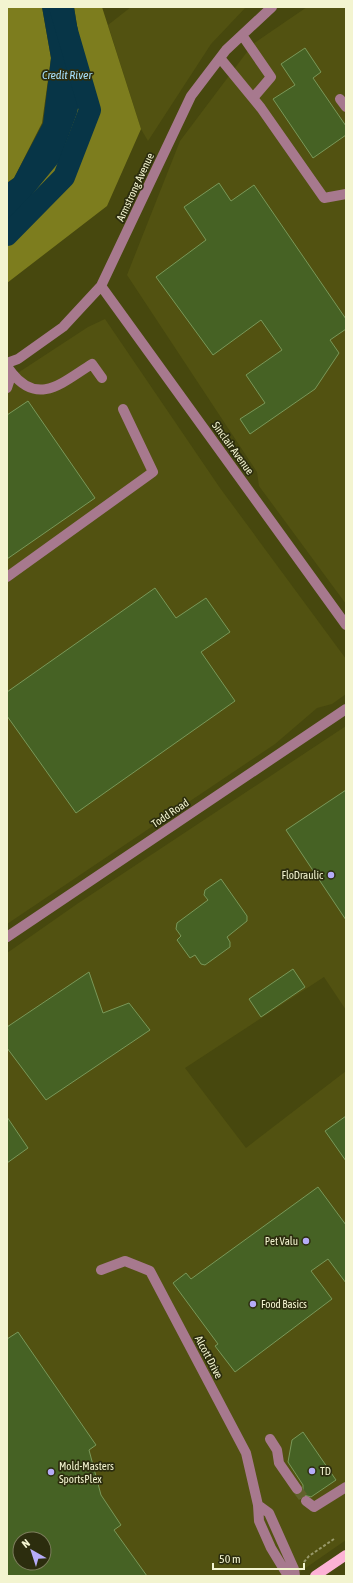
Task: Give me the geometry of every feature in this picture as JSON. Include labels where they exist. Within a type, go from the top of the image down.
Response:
[{"type":"main road","points":[[315,1576],[346,1555]]},
{"type":"street","name":"Armstrong Avenue","points":[[9,367],[18,358],[63,327],[101,286],[191,96],[220,58],[272,7]]},
{"type":"street","points":[[242,35],[271,76],[253,98]]},
{"type":"street","points":[[220,58],[253,98],[324,198],[346,194]]},
{"type":"street","name":"Sinclair Avenue","points":[[101,286],[346,625]]},
{"type":"street","points":[[9,367],[23,385],[39,390],[54,388],[92,364],[102,378]]},
{"type":"street","points":[[7,388],[9,367]]},
{"type":"street","points":[[7,577],[153,472],[123,409]]},
{"type":"street","name":"Todd Road","points":[[7,937],[346,709]]},
{"type":"street","name":"Alcott Drive","points":[[101,1270],[125,1262],[150,1271],[246,1453],[258,1505],[259,1521],[271,1548],[292,1574]]},
{"type":"street","points":[[270,1438],[277,1450],[279,1463],[297,1489]]},
{"type":"street","points":[[306,1500],[314,1508],[346,1488]]},
{"type":"path","points":[[292,1574],[309,1556],[334,1539]]},
{"type":"path","points":[[194,1576],[199,1576]]},
{"type":"shaded area","points":[[7,7],[42,7],[51,58],[42,123],[14,178],[7,183]]},
{"type":"shaded area","points":[[74,7],[102,7],[141,129],[107,206],[7,283],[7,225],[85,75]]},
{"type":"shaded area","points":[[131,7],[246,7],[211,44],[148,141],[141,129],[108,25]]},
{"type":"shaded area","points":[[307,7],[346,7],[346,604],[259,486],[257,472],[127,275],[180,141],[253,44]]},
{"type":"shaded area","points":[[105,319],[220,488],[346,659],[346,694],[332,704],[317,708],[275,744],[7,924],[7,380],[88,327]]},
{"type":"shaded area","points":[[346,726],[346,1010],[324,977],[185,1068],[246,1148],[346,1071],[346,1540],[294,1576],[7,1576],[7,953],[77,904]]},
{"type":"water","name":"Credit River","points":[[42,7],[74,7],[85,75],[77,113],[59,162],[7,225],[7,183],[14,178],[43,123],[51,58]]},
{"type":"building","points":[[305,48],[321,72],[313,78],[346,126],[346,135],[313,158],[273,99],[295,85],[281,64]]},
{"type":"building","points":[[219,183],[231,201],[254,185],[346,319],[346,329],[330,340],[339,353],[315,389],[250,434],[240,419],[265,403],[246,375],[282,350],[261,320],[213,355],[156,277],[206,240],[184,207]]},
{"type":"building","points":[[28,401],[95,498],[7,559],[7,415]]},
{"type":"building","points":[[155,588],[176,618],[206,598],[230,632],[201,652],[235,701],[76,813],[7,716],[7,692]]},
{"type":"building","name":"FloDraulic","points":[[346,790],[346,920],[286,830]]},
{"type":"building","points":[[221,879],[247,916],[247,921],[227,937],[230,942],[230,947],[205,965],[201,964],[195,955],[190,958],[177,940],[181,936],[176,929],[177,923],[208,900],[204,895],[205,890]]},
{"type":"building","points":[[293,969],[305,987],[261,1017],[249,999]]},
{"type":"building","points":[[89,972],[103,1013],[129,1003],[150,1030],[46,1100],[7,1048],[7,1027]]},
{"type":"building","points":[[346,1116],[346,1161],[325,1131]]},
{"type":"building","points":[[7,1117],[28,1148],[7,1163]]},
{"type":"building","points":[[318,1187],[346,1225],[346,1283],[328,1259],[311,1271],[332,1299],[235,1372],[215,1346],[218,1344],[173,1283],[186,1273],[191,1279]]},
{"type":"building","name":"Mold-Masters SportsPlex","points":[[18,1332],[96,1445],[89,1450],[101,1495],[121,1525],[114,1530],[147,1576],[7,1576],[7,1339]]},
{"type":"building","name":"TD","points":[[303,1432],[336,1480],[311,1497],[304,1495],[300,1499],[297,1495],[303,1492],[303,1485],[288,1462],[292,1440]]},
{"type":"waterway","name":"Credit River","points":[[7,235],[64,177],[90,110],[60,7]]},
{"type":"tunnel","points":[[297,1489],[306,1501]]},
{"type":"place","name":"FloDraulic","points":[[331,875]]},
{"type":"place","name":"Pet Valu","points":[[306,1241]]},
{"type":"place","name":"Food Basics","points":[[253,1304]]},
{"type":"place","name":"TD","points":[[312,1471]]},
{"type":"place","name":"Mold-Masters SportsPlex","points":[[51,1472]]}]
